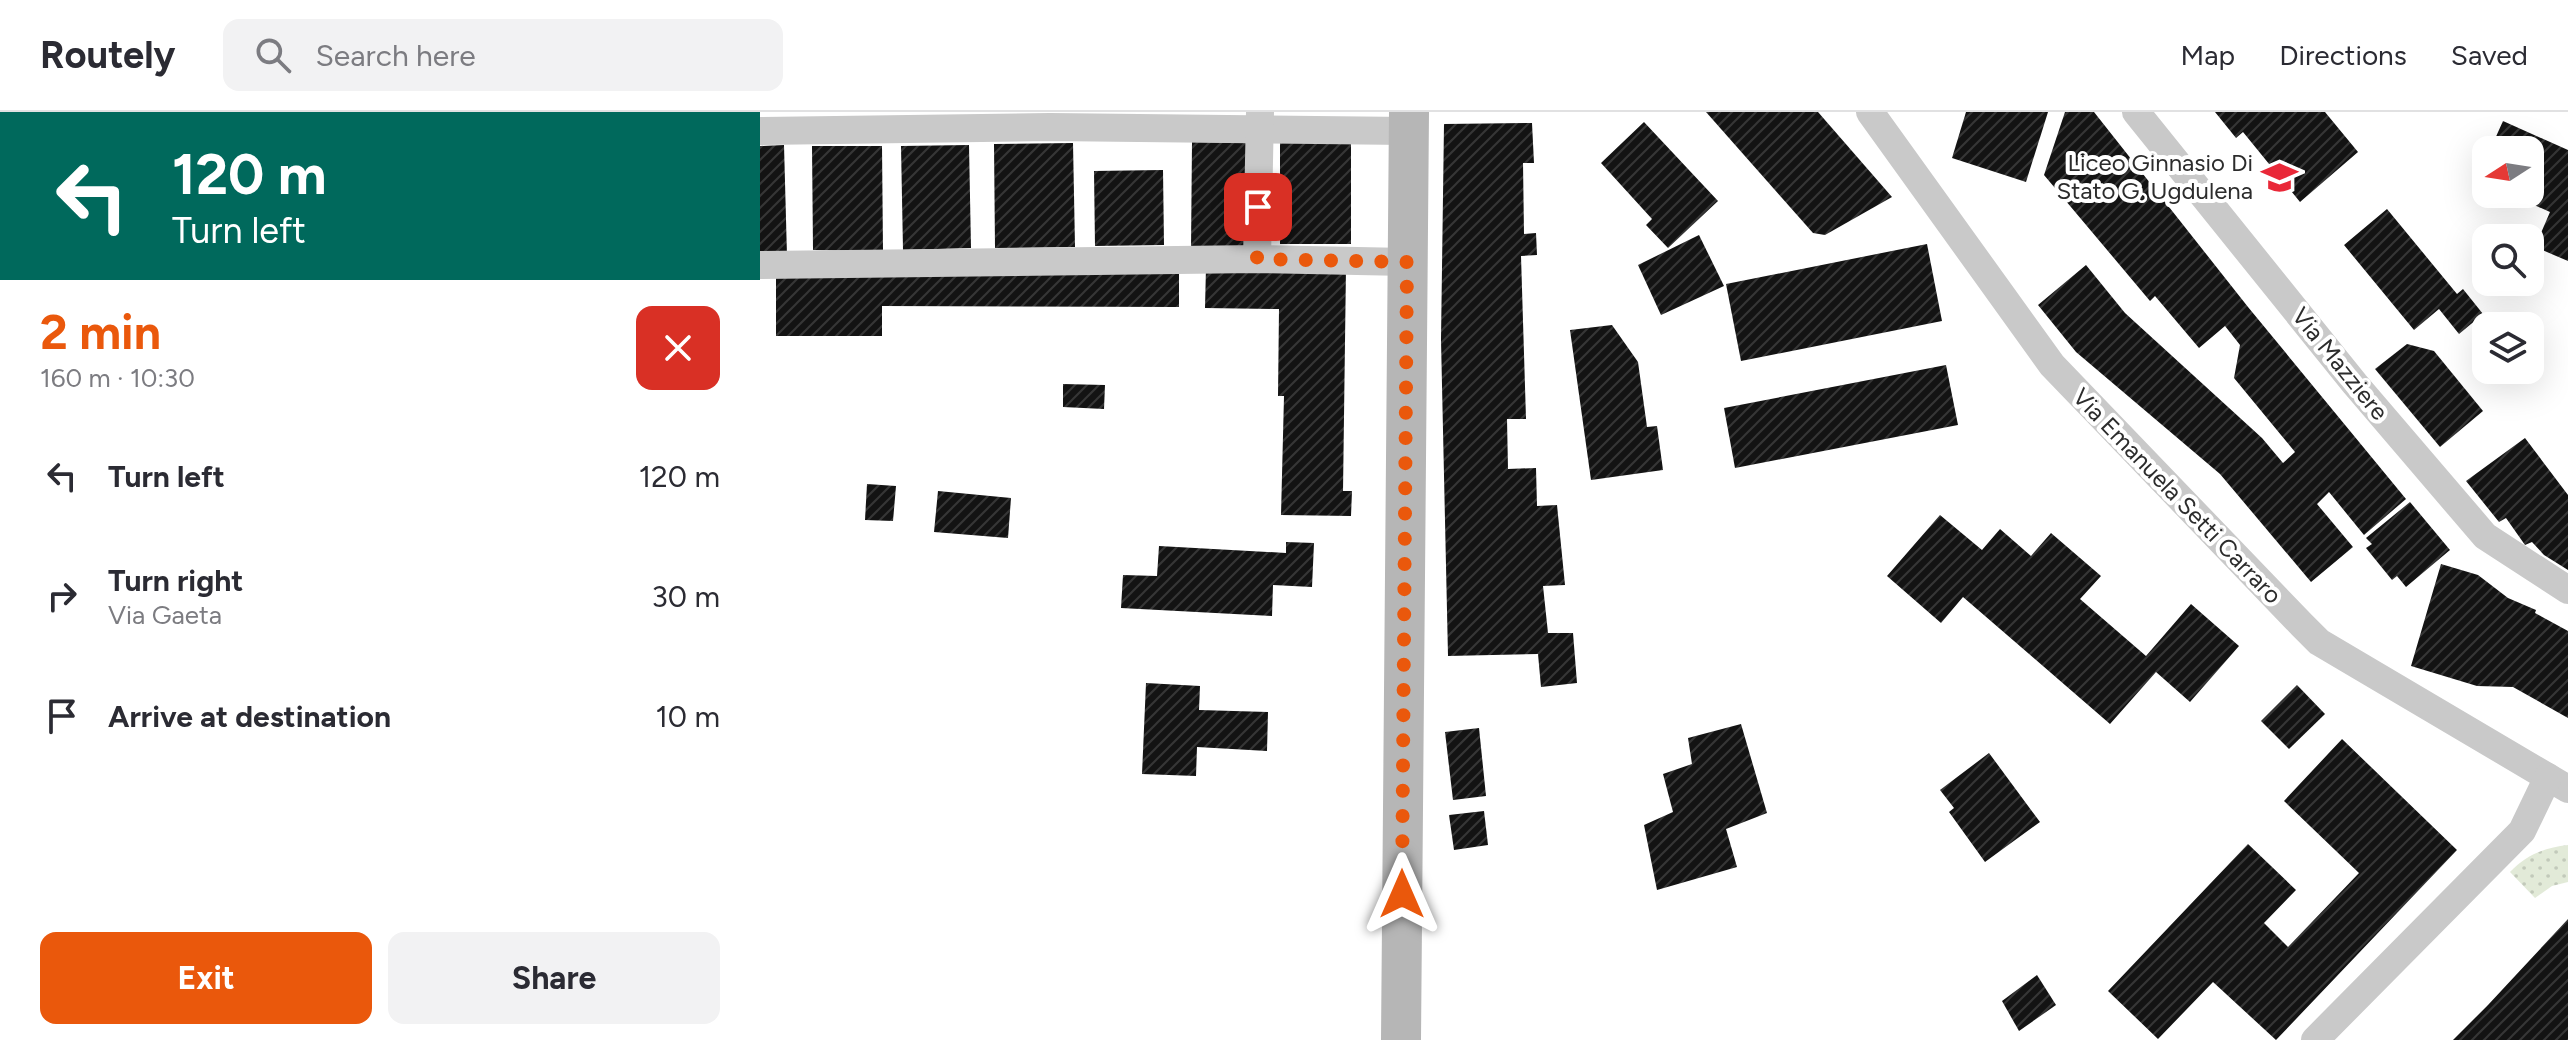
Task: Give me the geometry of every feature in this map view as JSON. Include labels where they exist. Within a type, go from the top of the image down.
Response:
[{"type":"street","name":"Via Emanuela Setti Carraro","points":[[1870,112],[2052,365],[2319,642],[2558,783]]},
{"type":"street","name":"Via Mazziere","points":[[2136,112],[2355,384],[2485,536],[2568,590]]},
{"type":"street","points":[[1257,259],[1260,120]]},
{"type":"street","points":[[760,131],[1260,120],[1408,122],[1401,1040]]},
{"type":"street","points":[[760,265],[1257,259],[1407,262]]},
{"type":"street","points":[[2315,1040],[2522,831],[2558,783]]},
{"type":"green space","points":[[2568,845],[2568,882],[2552,886],[2535,898],[2510,872],[2536,853]]},
{"type":"building","points":[[1706,112],[1818,112],[1892,197],[1825,235],[1813,233]]},
{"type":"building","points":[[1966,112],[2048,112],[2026,182],[1952,158]]},
{"type":"building","points":[[2065,112],[2094,112],[2248,307],[2406,499],[2364,535],[2329,492],[2317,504],[2353,547],[2311,582],[2220,474],[2076,352],[2038,305],[2086,265],[2125,313],[2262,438],[2283,463],[2295,452],[2234,378],[2240,345],[2225,326],[2199,348],[2155,296],[2150,301],[2044,175]]},
{"type":"building","points":[[2215,112],[2325,112],[2358,152],[2300,202],[2243,132],[2236,138]]},
{"type":"building","points":[[2503,121],[2537,136],[2496,136]]},
{"type":"building","points":[[1644,122],[1718,201],[1668,248],[1646,225],[1652,219],[1601,163]]},
{"type":"building","points":[[1532,123],[1534,163],[1523,163],[1524,234],[1536,233],[1537,255],[1521,256],[1526,419],[1507,419],[1508,469],[1536,468],[1537,506],[1557,505],[1565,585],[1543,586],[1548,633],[1573,633],[1577,683],[1541,687],[1538,654],[1448,656],[1441,340],[1444,124]]},
{"type":"building","points":[[2544,139],[2568,150],[2568,261],[2544,251],[2544,226],[2550,212],[2541,208],[2544,208]]},
{"type":"building","points":[[1280,141],[1351,141],[1351,244],[1280,244]]},
{"type":"building","points":[[1192,142],[1253,143],[1252,249],[1191,249]]},
{"type":"building","points":[[1073,143],[1075,247],[995,248],[994,144]]},
{"type":"building","points":[[784,145],[787,256],[760,256],[760,146]]},
{"type":"building","points":[[969,145],[971,248],[903,250],[901,146]]},
{"type":"building","points":[[812,146],[882,146],[883,251],[813,250]]},
{"type":"building","points":[[1163,170],[1164,245],[1095,246],[1094,171]]},
{"type":"building","points":[[2387,209],[2457,294],[2463,289],[2481,312],[2472,312],[2472,323],[2459,334],[2439,309],[2414,330],[2344,245]]},
{"type":"building","points":[[1699,235],[1724,286],[1661,315],[1638,265]]},
{"type":"building","points":[[1927,244],[1942,321],[1741,361],[1726,284]]},
{"type":"building","points":[[1206,267],[1346,267],[1343,491],[1352,491],[1351,516],[1281,515],[1284,396],[1278,396],[1279,309],[1205,308]]},
{"type":"building","points":[[776,271],[1179,272],[1179,307],[882,306],[882,336],[776,336]]},
{"type":"building","points":[[1612,325],[1638,362],[1647,427],[1657,426],[1663,470],[1591,480],[1570,330]]},
{"type":"building","points":[[2407,344],[2434,351],[2483,411],[2440,447],[2375,369]]},
{"type":"building","points":[[1946,365],[1958,425],[1735,468],[1724,408]]},
{"type":"building","points":[[1063,384],[1105,385],[1104,409],[1063,407]]},
{"type":"building","points":[[2525,438],[2568,495],[2568,570],[2544,555],[2532,542],[2525,545],[2506,518],[2499,522],[2466,481]]},
{"type":"building","points":[[867,484],[896,486],[893,521],[865,520]]},
{"type":"building","points":[[938,491],[1011,498],[1008,538],[934,532]]},
{"type":"building","points":[[2410,502],[2450,550],[2406,587],[2397,576],[2392,580],[2366,548],[2372,544],[2366,538]]},
{"type":"building","points":[[1940,515],[1982,550],[2000,529],[2031,556],[2051,533],[2101,576],[2080,599],[2146,656],[2191,604],[2239,646],[2190,702],[2156,672],[2110,724],[1963,597],[1941,623],[1887,576]]},
{"type":"building","points":[[1286,542],[1314,543],[1312,587],[1273,585],[1272,616],[1121,608],[1123,575],[1157,576],[1159,546],[1286,553]]},
{"type":"building","points":[[2441,564],[2478,575],[2508,598],[2536,610],[2535,613],[2568,631],[2568,718],[2513,687],[2477,686],[2411,666]]},
{"type":"building","points":[[1146,683],[1200,686],[1199,710],[1268,712],[1267,751],[1197,747],[1196,776],[1142,774]]},
{"type":"building","points":[[2297,685],[2325,714],[2289,749],[2261,721]]},
{"type":"building","points":[[1741,724],[1767,813],[1726,829],[1737,867],[1657,890],[1644,825],[1673,812],[1663,774],[1692,764],[1688,738]]},
{"type":"building","points":[[1479,728],[1486,796],[1453,800],[1445,732]]},
{"type":"building","points":[[2342,739],[2457,850],[2276,1040],[2213,982],[2158,1039],[2108,991],[2248,844],[2296,890],[2264,923],[2288,947],[2359,873],[2284,801]]},
{"type":"building","points":[[1989,753],[2040,822],[1985,862],[1949,812],[1954,808],[1940,790]]},
{"type":"building","points":[[1484,811],[1488,845],[1454,850],[1449,815]]},
{"type":"building","points":[[2568,919],[2568,1040],[2453,1040],[2488,1005]]},
{"type":"building","points":[[2037,975],[2056,1005],[2019,1031],[2002,1001]]},
{"type":"place","name":"Liceo Ginnasio Di Stato G. Ugdulena","points":[[2279,177]]},
{"type":"route","points":[[1258,207],[1257,259],[1407,262],[1402,894]]}]
